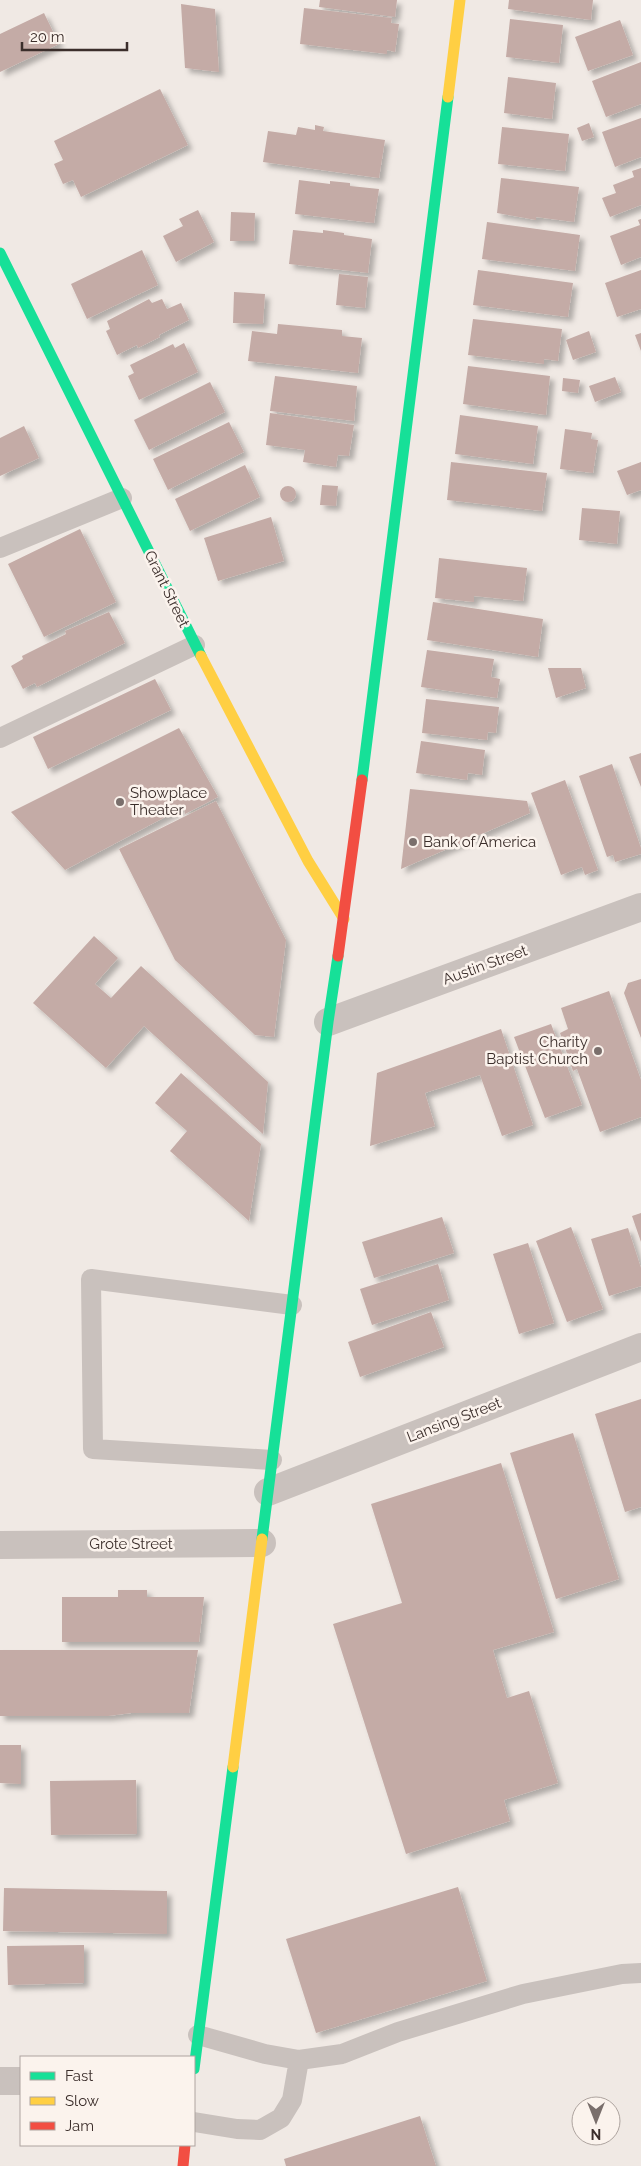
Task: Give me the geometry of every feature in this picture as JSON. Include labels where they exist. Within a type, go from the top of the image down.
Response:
[{"type":"main road","points":[[195,2060],[328,1022],[344,919],[460,0]]},
{"type":"main road","name":"Grant Street","points":[[0,253],[195,645],[308,861],[344,919]]},
{"type":"main road","points":[[183,2166],[185,2146]]},
{"type":"street","name":"Austin Street","points":[[328,1022],[641,907]]},
{"type":"street","name":"Lansing Street","points":[[268,1492],[641,1347]]},
{"type":"street","name":"Grote Street","points":[[0,1545],[262,1543]]},
{"type":"street","points":[[0,2081],[20,2081]]},
{"type":"lane","points":[[0,548],[122,498]]},
{"type":"lane","points":[[0,738],[195,645]]},
{"type":"lane","points":[[272,1460],[93,1449],[91,1279],[292,1305]]},
{"type":"lane","points":[[198,2035],[265,2054],[299,2060],[342,2054],[398,2032],[523,1994],[622,1974],[641,1973]]},
{"type":"lane","points":[[195,2122],[237,2129],[260,2130],[281,2118],[292,2100],[299,2060]]},
{"type":"building","points":[[320,0],[397,0],[395,17],[319,7]]},
{"type":"building","points":[[509,0],[593,0],[591,20],[508,9]]},
{"type":"building","points":[[181,4],[215,9],[219,72],[185,68]]},
{"type":"building","points":[[304,8],[392,18],[391,23],[399,24],[395,52],[387,50],[387,54],[300,44]]},
{"type":"building","points":[[44,13],[59,44],[0,72],[0,34]]},
{"type":"building","points":[[510,19],[563,25],[559,63],[506,57]]},
{"type":"building","points":[[620,20],[633,55],[588,71],[575,37]]},
{"type":"building","points":[[641,62],[641,104],[606,117],[592,81]]},
{"type":"building","points":[[508,77],[556,83],[552,119],[504,113]]},
{"type":"building","points":[[160,89],[188,145],[81,197],[73,180],[63,184],[54,164],[63,160],[54,141]]},
{"type":"building","points":[[641,118],[641,157],[615,167],[602,132]]},
{"type":"building","points":[[589,123],[594,137],[582,141],[577,128]]},
{"type":"building","points":[[315,125],[324,127],[323,131],[385,140],[379,178],[263,162],[268,131],[296,135],[298,127],[315,130]]},
{"type":"building","points":[[502,127],[569,134],[565,171],[498,164]]},
{"type":"building","points":[[641,168],[641,205],[610,217],[602,198],[616,193],[613,185],[634,177],[632,171]]},
{"type":"building","points":[[501,178],[579,187],[574,222],[536,217],[536,220],[497,213]]},
{"type":"building","points":[[299,180],[330,184],[330,181],[350,183],[350,186],[379,189],[374,223],[295,214]]},
{"type":"building","points":[[198,210],[214,242],[176,262],[163,236],[183,226],[179,219]]},
{"type":"building","points":[[231,212],[255,213],[254,241],[230,241]]},
{"type":"building","points":[[641,219],[641,257],[621,265],[610,236],[640,225],[638,220]]},
{"type":"building","points":[[487,222],[580,235],[575,271],[482,259]]},
{"type":"building","points":[[293,230],[323,233],[323,230],[372,239],[368,273],[289,264]]},
{"type":"building","points":[[142,250],[158,285],[87,319],[71,284]]},
{"type":"building","points":[[478,270],[573,283],[568,317],[473,305]]},
{"type":"building","points":[[641,270],[641,309],[617,317],[605,283]]},
{"type":"building","points":[[339,274],[368,277],[365,308],[336,305]]},
{"type":"building","points":[[234,292],[265,294],[263,324],[233,323]]},
{"type":"building","points":[[149,299],[152,303],[162,299],[167,309],[181,303],[189,320],[138,348],[137,345],[117,355],[106,331],[110,329],[107,321]]},
{"type":"building","points":[[473,319],[562,329],[558,361],[544,359],[544,364],[468,355]]},
{"type":"building","points":[[278,324],[342,330],[342,336],[362,338],[358,373],[248,361],[252,331],[277,334]]},
{"type":"building","points":[[589,331],[596,352],[573,360],[566,340]]},
{"type":"building","points":[[641,333],[641,351],[635,335]]},
{"type":"building","points":[[184,343],[198,372],[139,400],[128,376],[134,373],[130,365],[173,344],[175,348]]},
{"type":"building","points":[[468,366],[550,376],[546,415],[463,404]]},
{"type":"building","points":[[275,376],[357,386],[354,421],[270,411]]},
{"type":"building","points":[[615,377],[621,392],[595,402],[589,386]]},
{"type":"building","points":[[563,378],[580,380],[578,393],[562,391]]},
{"type":"building","points":[[210,382],[225,412],[149,450],[134,420]]},
{"type":"building","points":[[270,413],[354,425],[349,456],[338,455],[336,467],[303,462],[305,450],[266,445]]},
{"type":"building","points":[[460,415],[538,426],[533,464],[455,454]]},
{"type":"building","points":[[229,422],[244,452],[168,490],[153,459]]},
{"type":"building","points":[[24,426],[39,458],[0,476],[0,438]]},
{"type":"building","points":[[565,429],[592,433],[591,439],[598,440],[593,473],[560,469]]},
{"type":"building","points":[[451,462],[547,473],[542,511],[447,500]]},
{"type":"building","points":[[641,462],[641,490],[627,495],[617,471]]},
{"type":"building","points":[[245,465],[260,497],[190,531],[175,499]]},
{"type":"building","points":[[322,485],[338,486],[336,506],[320,505]]},
{"type":"building","points":[[288,486],[294,488],[296,494],[294,500],[288,502],[282,500],[280,494],[282,488]]},
{"type":"building","points":[[582,508],[620,511],[617,544],[579,540]]},
{"type":"building","points":[[271,517],[284,561],[218,581],[204,538]]},
{"type":"building","points":[[80,529],[116,602],[44,637],[8,564]]},
{"type":"building","points":[[439,558],[527,568],[523,601],[474,596],[474,602],[435,598]]},
{"type":"building","points":[[433,602],[543,619],[538,657],[427,640]]},
{"type":"building","points":[[109,612],[125,643],[37,687],[35,683],[23,689],[11,666],[23,659],[22,656],[66,634],[65,631]]},
{"type":"building","points":[[427,650],[494,659],[491,677],[500,679],[497,698],[421,687]]},
{"type":"building","points":[[548,668],[581,668],[586,688],[556,698]]},
{"type":"building","points":[[155,679],[171,710],[48,769],[33,737]]},
{"type":"building","points":[[426,699],[499,707],[496,733],[488,732],[487,740],[422,733]]},
{"type":"building","name":"Showplace Theater","points":[[179,728],[218,797],[185,814],[184,807],[65,870],[11,812]]},
{"type":"building","points":[[421,741],[485,750],[482,775],[468,773],[467,780],[416,773]]},
{"type":"building","points":[[641,753],[641,787],[629,757]]},
{"type":"building","points":[[612,764],[641,848],[641,854],[615,862],[613,855],[607,857],[579,776]]},
{"type":"building","points":[[565,780],[598,870],[585,875],[582,867],[561,875],[531,793]]},
{"type":"building","points":[[410,789],[527,801],[530,813],[401,869]]},
{"type":"building","points":[[216,801],[286,940],[274,1037],[255,1035],[175,960],[119,849]]},
{"type":"building","points":[[94,936],[118,958],[95,984],[111,998],[141,966],[268,1082],[263,1134],[144,1026],[106,1068],[33,1003]]},
{"type":"building","points":[[641,979],[641,1038],[624,993],[628,983]]},
{"type":"building","name":"Charity Baptist Church","points":[[609,991],[641,1080],[641,1117],[600,1132],[577,1069],[573,1071],[560,1033],[568,1029],[561,1008]]},
{"type":"building","points":[[551,1024],[582,1105],[545,1118],[514,1037]]},
{"type":"building","points":[[501,1029],[533,1125],[502,1136],[480,1075],[425,1093],[435,1126],[370,1146],[377,1073]]},
{"type":"building","points":[[181,1073],[261,1144],[249,1221],[170,1151],[187,1131],[155,1103]]},
{"type":"building","points":[[641,1213],[641,1242],[632,1216]]},
{"type":"building","points":[[442,1217],[454,1253],[374,1278],[362,1242]]},
{"type":"building","points":[[571,1227],[603,1309],[567,1322],[536,1241]]},
{"type":"building","points":[[628,1228],[641,1268],[641,1286],[609,1296],[591,1239]]},
{"type":"building","points":[[528,1243],[554,1323],[519,1334],[493,1254]]},
{"type":"building","points":[[438,1264],[449,1300],[372,1325],[360,1289]]},
{"type":"building","points":[[431,1312],[444,1347],[360,1377],[348,1342]]},
{"type":"building","points":[[641,1399],[641,1507],[625,1512],[595,1414]]},
{"type":"building","points":[[573,1433],[619,1579],[556,1599],[510,1453]]},
{"type":"building","points":[[501,1463],[554,1632],[493,1650],[507,1698],[529,1691],[558,1783],[504,1800],[510,1821],[406,1854],[333,1624],[402,1603],[371,1504]]},
{"type":"building","points":[[118,1590],[147,1590],[147,1597],[204,1597],[199,1642],[62,1642],[62,1597],[118,1597]]},
{"type":"building","points":[[0,1650],[198,1650],[189,1713],[131,1713],[108,1716],[0,1716]]},
{"type":"building","points":[[0,1745],[21,1745],[21,1784],[0,1783]]},
{"type":"building","points":[[136,1780],[137,1834],[51,1835],[50,1781]]},
{"type":"building","points":[[458,1887],[487,1981],[316,2033],[286,1939]]},
{"type":"building","points":[[4,1888],[167,1891],[167,1934],[3,1931]]},
{"type":"building","points":[[84,1945],[84,1983],[8,1985],[7,1946]]},
{"type":"building","points":[[420,2116],[436,2166],[286,2166],[284,2159]]},
{"type":"traffic: fast","points":[[362,780],[448,97]]},
{"type":"traffic: fast","points":[[0,253],[201,656]]},
{"type":"traffic: fast","points":[[262,1539],[338,956]]},
{"type":"traffic: fast","points":[[195,2061],[233,1767]]},
{"type":"traffic: slow","points":[[448,97],[460,0]]},
{"type":"traffic: slow","points":[[201,656],[308,861],[344,919]]},
{"type":"traffic: slow","points":[[233,1767],[262,1539]]},
{"type":"traffic: jam","points":[[338,956],[362,780]]},
{"type":"traffic: jam","points":[[183,2166],[185,2146]]},
{"type":"place","name":"Showplace Theater","points":[[120,802]]},
{"type":"place","name":"Bank of America","points":[[413,842]]},
{"type":"place","name":"Charity Baptist Church","points":[[598,1051]]}]
